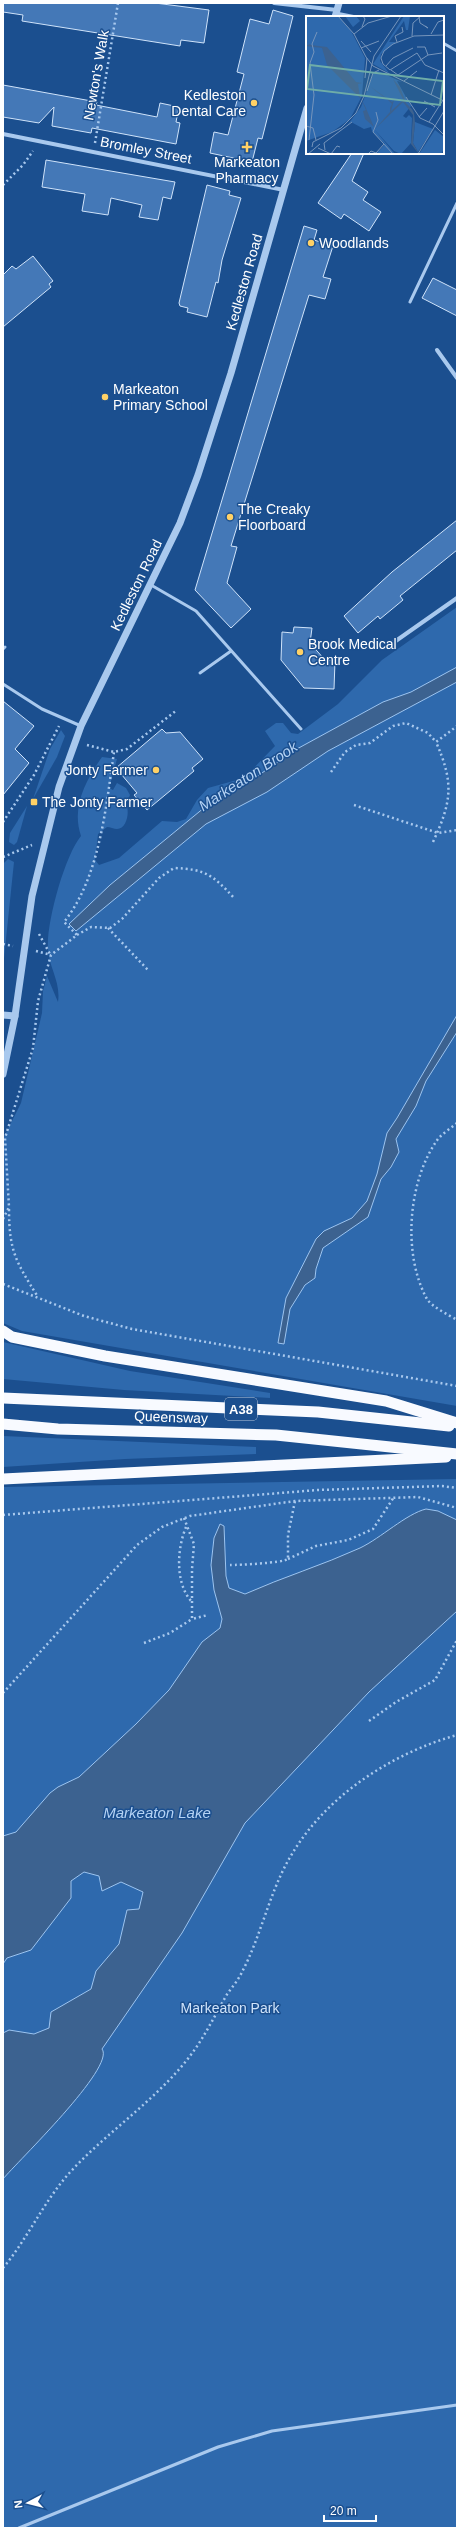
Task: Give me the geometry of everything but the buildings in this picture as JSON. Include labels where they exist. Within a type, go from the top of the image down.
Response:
[{"type":"highway","points":[[6,1334],[105,1356],[386,1401],[457,1423]]},
{"type":"highway","name":"Queensway","points":[[3,1398],[318,1412],[457,1427]]},
{"type":"highway","name":"Queensway","points":[[3,1424],[58,1429],[276,1435],[457,1455]]},
{"type":"highway","points":[[3,1479],[457,1455]]},
{"type":"street","points":[[274,3],[337,11]]},
{"type":"street","name":"Kedleston Road","points":[[3,1074],[15,1016],[23,948],[44,841],[59,787],[81,726],[180,523],[198,475],[231,373],[306,112]]},
{"type":"street","name":"Bromley Street","points":[[3,134],[284,190]]},
{"type":"street","points":[[437,350],[457,378]]},
{"type":"street","points":[[390,645],[457,598]]},
{"type":"street","points":[[3,1015],[15,1016]]},
{"type":"lane","points":[[337,11],[353,16]]},
{"type":"lane","points":[[444,43],[457,51]]},
{"type":"lane","points":[[410,302],[457,203]]},
{"type":"lane","points":[[151,585],[196,611],[301,729]]},
{"type":"lane","points":[[200,673],[231,651]]},
{"type":"lane","points":[[3,684],[42,709],[81,726]]},
{"type":"lane","points":[[20,2528],[218,2447],[272,2431],[457,2405]]},
{"type":"path","name":"Newton's Walk","points":[[93,151],[118,3]]},
{"type":"path","points":[[3,185],[23,165],[39,140]]},
{"type":"path","points":[[101,749],[114,752],[127,749],[177,710]]},
{"type":"path","points":[[3,822],[34,775],[63,719]]},
{"type":"path","points":[[331,772],[345,752],[356,745],[370,743],[393,726],[406,723],[428,733],[436,742],[444,762],[449,783],[449,804],[433,842]]},
{"type":"path","points":[[436,742],[457,726]]},
{"type":"path","points":[[77,935],[64,922],[76,907],[101,839],[114,752]]},
{"type":"path","points":[[354,805],[438,833],[457,830]]},
{"type":"path","points":[[3,857],[44,841]]},
{"type":"path","points":[[38,1297],[14,1256],[9,1235],[5,1138],[33,1048],[38,1001],[51,955],[77,935],[91,927],[108,928],[122,919],[160,878],[174,868],[204,871],[218,881],[234,898]]},
{"type":"path","points":[[108,928],[148,970]]},
{"type":"path","points":[[457,1123],[439,1139],[420,1175],[410,1220],[416,1267],[428,1300],[457,1320]]},
{"type":"path","points":[[3,1219],[9,1207]]},
{"type":"path","points":[[3,1284],[84,1316],[132,1329],[457,1386]]},
{"type":"path","points":[[3,1515],[318,1490],[442,1486],[457,1488]]},
{"type":"path","points":[[230,1565],[283,1562],[316,1546],[348,1540],[373,1528],[396,1496]]},
{"type":"path","points":[[3,1693],[137,1545],[162,1526],[190,1516],[295,1501],[418,1496],[457,1508]]},
{"type":"path","points":[[288,1560],[288,1535],[295,1501]]},
{"type":"path","points":[[184,1518],[194,1544],[191,1602],[192,1619]]},
{"type":"path","points":[[186,1526],[181,1540],[180,1566],[182,1591],[191,1602]]},
{"type":"path","points":[[144,1643],[170,1634],[192,1619],[208,1615]]},
{"type":"path","points":[[369,1721],[396,1702],[435,1680],[457,1640]]},
{"type":"path","points":[[3,2268],[23,2242],[62,2180],[172,2078],[202,2040],[227,1995],[242,1974],[279,1882],[304,1835],[344,1795],[384,1765],[428,1744],[457,1735]]},
{"type":"green space","points":[[457,607],[457,1406],[22,1331],[3,1323],[3,1139],[21,1103],[42,1013],[43,991],[47,976],[58,1002],[58,988],[50,962],[48,949],[50,923],[63,873],[75,845],[81,836],[78,825],[79,804],[86,784],[96,766],[102,757],[117,759],[109,788],[113,790],[117,783],[126,788],[130,795],[126,804],[128,815],[123,826],[117,829],[107,827],[98,834],[95,860],[99,865],[119,858],[162,821],[177,822],[186,819],[197,800],[208,788],[244,778],[275,746],[265,731],[276,723],[283,723],[291,733],[298,734],[338,704],[382,660]]},
{"type":"green space","points":[[61,730],[65,736],[57,757],[33,799],[50,749]]},
{"type":"green space","points":[[27,806],[17,842],[14,845],[9,842],[10,833]]},
{"type":"green space","points":[[8,859],[14,862],[3,968],[3,864]]},
{"type":"green space","points":[[3,1342],[130,1371],[270,1393],[270,1398],[124,1390],[3,1379]]},
{"type":"green space","points":[[3,1436],[256,1447],[256,1454],[125,1459],[3,1467]]},
{"type":"green space","name":"Markeaton Park","points":[[457,1479],[457,2528],[3,2528],[3,1487]]},
{"type":"water","points":[[457,667],[457,682],[328,751],[267,792],[206,824],[76,931],[69,924],[110,885],[216,798],[249,782],[295,750],[383,702],[411,692]]},
{"type":"water","points":[[457,1015],[457,1032],[426,1081],[416,1106],[396,1139],[399,1152],[391,1167],[381,1179],[368,1217],[323,1248],[316,1269],[315,1278],[305,1285],[290,1309],[284,1344],[278,1343],[286,1298],[316,1239],[324,1231],[352,1218],[367,1201],[377,1174],[387,1133]]},
{"type":"water","name":"Markeaton Lake","points":[[426,1509],[438,1511],[457,1520],[457,1611],[369,1692],[245,1823],[182,1933],[102,2049],[102,2059],[94,2075],[81,2094],[3,2179],[3,2033],[9,2030],[34,2034],[49,2028],[51,2012],[91,1989],[96,1971],[119,1944],[127,1910],[139,1909],[143,1892],[121,1882],[102,1891],[99,1876],[84,1872],[71,1881],[71,1898],[31,1950],[7,1958],[3,1964],[3,1836],[16,1832],[50,1793],[58,1787],[79,1777],[136,1724],[169,1690],[202,1642],[220,1628],[222,1619],[214,1590],[211,1565],[214,1538],[220,1524],[224,1526],[226,1576],[229,1588],[245,1594],[360,1548],[410,1516]]},
{"type":"place","name":"Kedleston Dental Care","points":[[254,103]]},
{"type":"place","name":"Markeaton Pharmacy","points":[[247,147]]},
{"type":"place","name":"Woodlands","points":[[311,243]]},
{"type":"place","name":"Markeaton Primary School","points":[[105,397]]},
{"type":"place","name":"The Creaky Floorboard","points":[[230,517]]},
{"type":"place","name":"Brook Medical Centre","points":[[300,652]]},
{"type":"place","name":"Jonty Farmer","points":[[156,770]]},
{"type":"place","name":"The Jonty Farmer","points":[[34,802]]},
{"type":"water label","name":"Markeaton Brook","points":[[248,776]]}]
